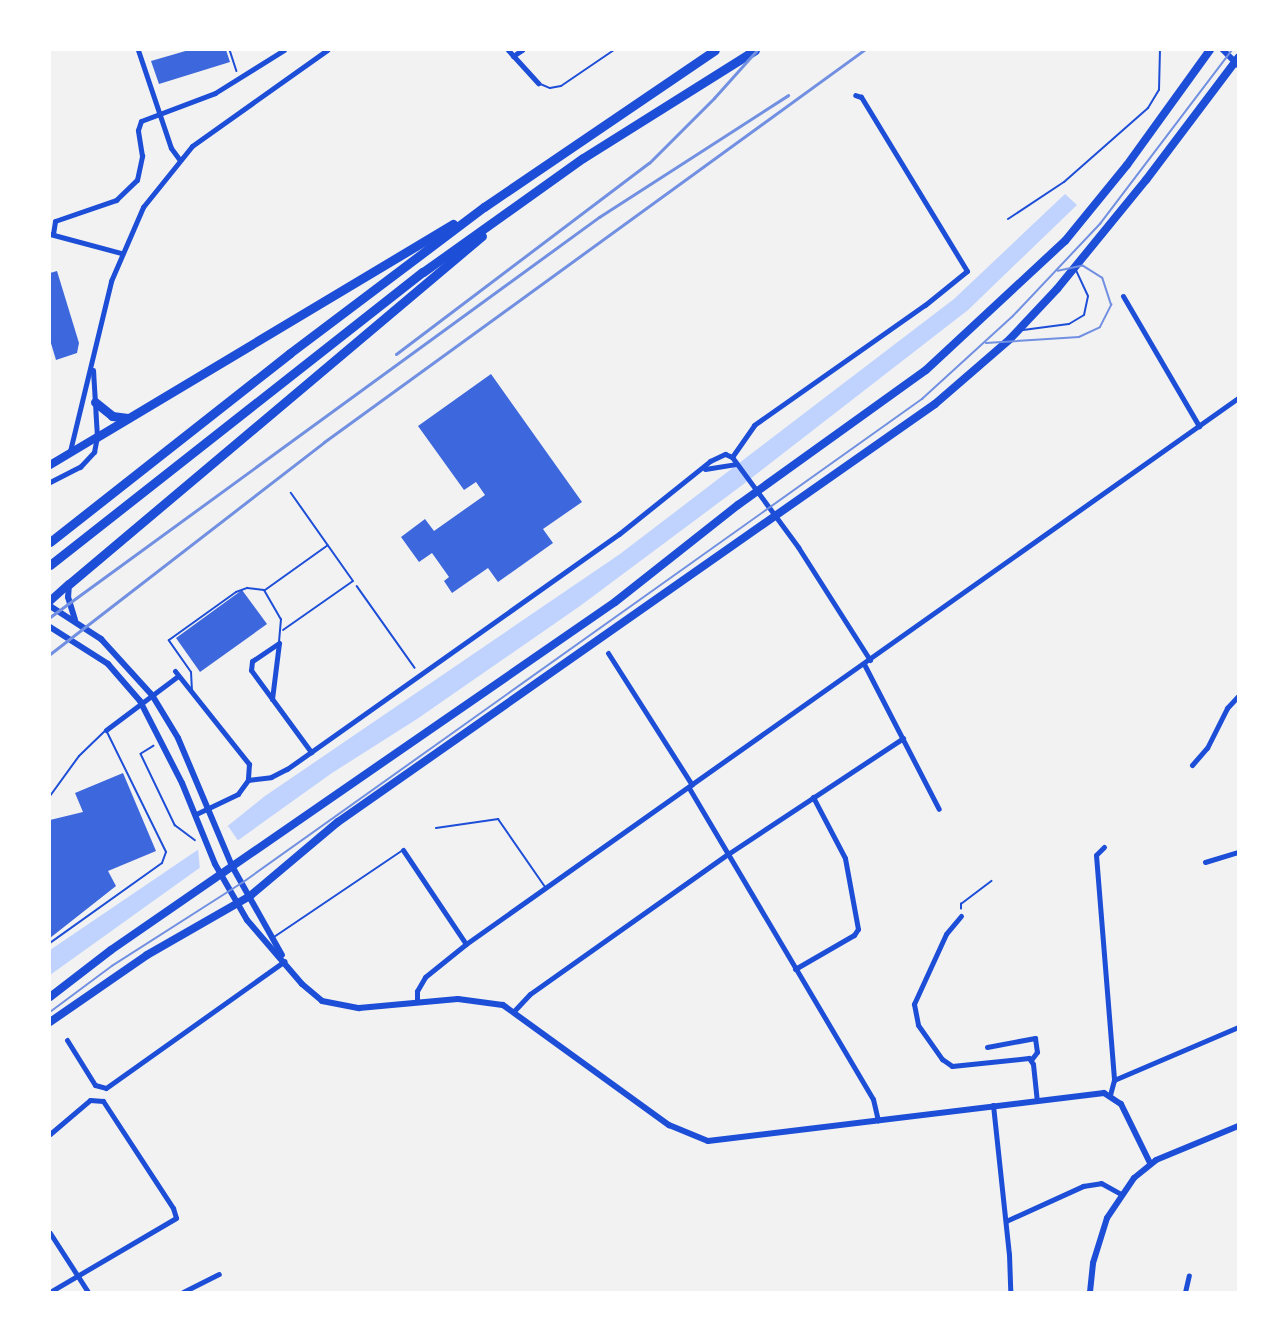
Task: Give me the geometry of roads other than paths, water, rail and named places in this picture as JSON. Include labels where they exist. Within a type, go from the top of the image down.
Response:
[{"type":"highway","points":[[50,542],[290,353],[484,207],[715,50]]},
{"type":"highway","points":[[50,565],[308,359],[508,212],[687,89],[755,50]]},
{"type":"highway","points":[[97,437],[484,207]]},
{"type":"highway","points":[[69,584],[454,263],[508,212]]},
{"type":"highway","points":[[95,402],[112,416],[128,418]]},
{"type":"main road","points":[[50,997],[220,874],[606,609],[757,491],[926,370],[1065,241],[1128,165],[1210,50]]},
{"type":"main road","points":[[50,1022],[147,955],[250,896],[338,822],[776,518],[935,404],[1017,330],[1045,301],[1146,180],[1237,61]]},
{"type":"main road","points":[[50,465],[97,437]]},
{"type":"main road","points":[[50,601],[69,584]]},
{"type":"street","points":[[138,50],[159,113],[179,159]]},
{"type":"street","points":[[121,253],[51,234],[55,221],[116,200],[128,191],[137,180],[140,166],[138,125],[159,113],[215,93],[284,50]]},
{"type":"street","points":[[69,453],[92,369],[108,291],[121,253],[143,207],[179,159],[218,125],[327,50]]},
{"type":"street","points":[[508,50],[538,83]]},
{"type":"street","points":[[513,56],[522,50]]},
{"type":"street","points":[[1223,50],[1237,61]]},
{"type":"street","points":[[732,457],[754,425],[925,305],[967,270],[861,97],[855,94]]},
{"type":"street","points":[[1123,296],[1199,426]]},
{"type":"street","points":[[50,482],[88,461],[97,437],[92,369]]},
{"type":"street","points":[[417,1002],[417,991],[425,976],[466,944],[1239,398]]},
{"type":"street","points":[[248,780],[271,777],[311,752],[418,674],[610,541],[721,455],[732,457],[750,480],[870,660]]},
{"type":"street","points":[[704,470],[736,464]]},
{"type":"street","points":[[69,584],[68,597],[75,621]]},
{"type":"street","points":[[50,606],[75,621],[133,670],[178,738],[232,866],[274,937],[285,961]]},
{"type":"street","points":[[50,627],[86,647],[123,679],[165,744],[220,874],[238,904],[256,931],[310,991],[331,1005],[359,1008],[469,999],[514,1011],[669,1125],[694,1137],[717,1141],[993,1105],[1110,1095],[1121,1104],[1150,1163]]},
{"type":"street","points":[[279,643],[251,665],[272,699],[311,752]]},
{"type":"street","points":[[272,699],[279,643]]},
{"type":"street","points":[[609,653],[873,1099],[878,1120]]},
{"type":"street","points":[[864,664],[939,808]]},
{"type":"street","points":[[106,730],[176,673],[241,750],[249,764],[248,780],[238,794],[196,814]]},
{"type":"street","points":[[1192,765],[1207,748],[1227,708],[1239,696]]},
{"type":"street","points":[[514,1011],[530,994],[728,854],[903,738]]},
{"type":"street","points":[[795,969],[854,935],[858,929],[846,858],[813,797]]},
{"type":"street","points":[[1104,847],[1096,855],[1114,1080],[1110,1095]]},
{"type":"street","points":[[403,850],[466,944]]},
{"type":"street","points":[[1205,862],[1239,852]]},
{"type":"street","points":[[961,916],[946,934],[914,1004],[918,1024],[942,1059],[952,1066],[1031,1060],[1037,1053],[1035,1038],[987,1047]]},
{"type":"street","points":[[67,1040],[100,1088],[118,1081],[285,961]]},
{"type":"street","points":[[1114,1080],[1214,1041],[1239,1027]]},
{"type":"street","points":[[1031,1060],[1037,1100]]},
{"type":"street","points":[[50,1134],[90,1100],[99,1099],[105,1103],[167,1198],[176,1218],[50,1292]]},
{"type":"street","points":[[993,1105],[1006,1221],[1010,1293]]},
{"type":"street","points":[[1090,1293],[1099,1239],[1121,1194],[1150,1163],[1239,1126]]},
{"type":"street","points":[[1006,1221],[1083,1186],[1101,1183],[1121,1194]]},
{"type":"street","points":[[50,1233],[88,1293]]},
{"type":"street","points":[[183,1293],[219,1274]]},
{"type":"street","points":[[1185,1293],[1189,1275]]},
{"type":"lane","points":[[538,83],[550,88],[561,86],[614,50]]},
{"type":"lane","points":[[1008,219],[1064,182],[1148,108],[1159,90],[1160,50]]},
{"type":"lane","points":[[1017,330],[1080,320],[1087,308],[1088,296],[1074,267]]},
{"type":"lane","points":[[283,630],[352,581],[291,493]]},
{"type":"lane","points":[[193,694],[191,672],[169,640],[236,592],[247,588],[264,590],[328,545]]},
{"type":"lane","points":[[264,590],[277,608],[283,630],[279,643]]},
{"type":"lane","points":[[50,796],[79,756],[106,730],[156,829],[165,858],[50,943]]},
{"type":"lane","points":[[436,828],[498,819],[545,887]]},
{"type":"lane","points":[[274,937],[403,850]]},
{"type":"water","points":[[1065,194],[1077,205],[968,310],[741,486],[580,606],[417,719],[332,773],[50,975],[50,950],[199,849],[265,796],[620,554],[954,299]]},
{"type":"tram line","points":[[50,1012],[112,966],[242,883],[922,399],[1013,316],[1100,224],[1232,50]]},
{"type":"tram line","points":[[986,343],[1079,337],[1100,327],[1111,305],[1102,278],[1083,266],[1059,271]]},
{"type":"railway","points":[[396,354],[649,163],[714,98],[757,50]]},
{"type":"railway","points":[[50,654],[324,442],[864,50]]},
{"type":"railway","points":[[50,617],[599,217],[788,95]]}]
